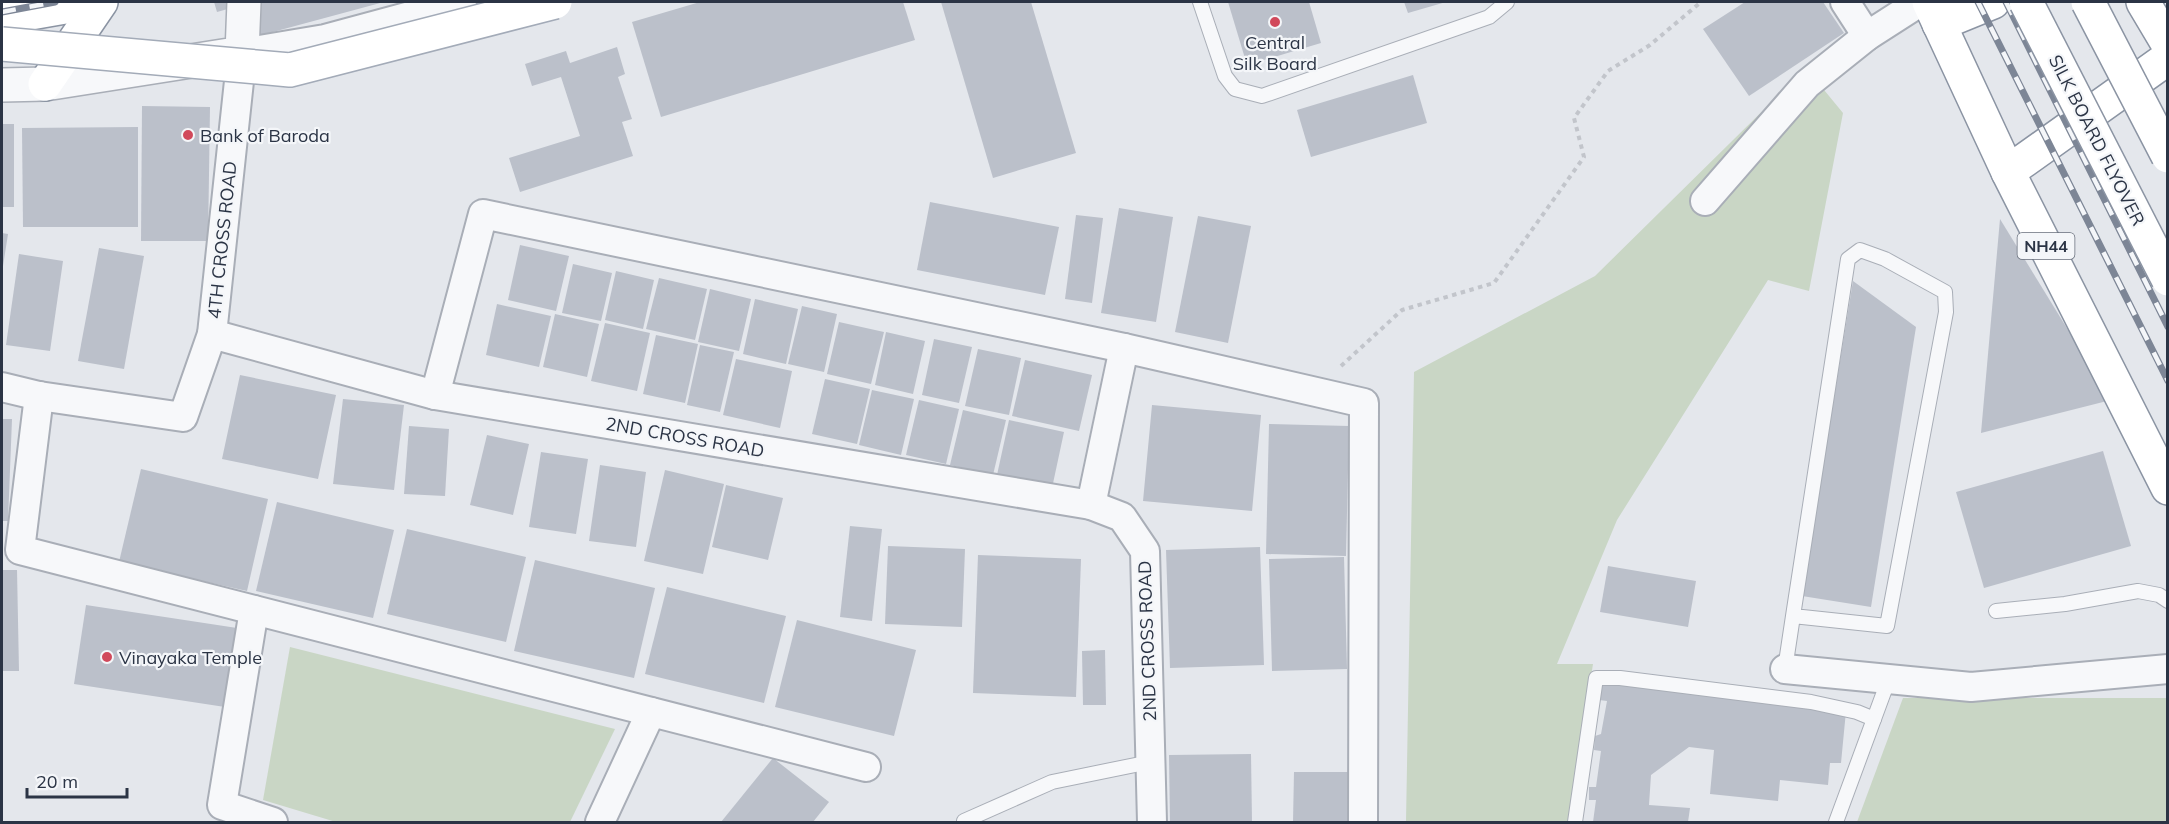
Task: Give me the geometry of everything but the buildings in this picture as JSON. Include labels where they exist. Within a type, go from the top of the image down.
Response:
[{"type":"main road","points":[[2,18],[94,2]]},
{"type":"main road","points":[[45,84],[101,2]]},
{"type":"main road","points":[[2,44],[290,70],[555,2]]},
{"type":"main road","points":[[1929,9],[1993,2]]},
{"type":"main road","name":"SILK BOARD FLYOVER","points":[[2026,2],[2168,279]]},
{"type":"main road","points":[[2088,2],[2168,156]]},
{"type":"main road","points":[[2143,2],[2168,44]]},
{"type":"main road","name":"NH44","points":[[1929,9],[2008,172],[2168,488]]},
{"type":"main road","points":[[2008,172],[2168,58]]},
{"type":"street","name":"4TH CROSS ROAD","points":[[212,334],[242,53],[244,2]]},
{"type":"street","points":[[2,85],[45,84],[325,39],[462,2]]},
{"type":"street","points":[[1845,2],[1867,36]]},
{"type":"street","points":[[1705,201],[1807,84],[1867,36],[1929,9]]},
{"type":"street","points":[[435,395],[483,214],[1124,348],[1364,403],[1363,822]]},
{"type":"street","points":[[2,387],[39,396],[183,417],[212,334]]},
{"type":"street","name":"2ND CROSS ROAD","points":[[212,334],[435,395],[1091,505],[1122,517],[1145,551],[1152,822]]},
{"type":"street","points":[[1091,505],[1124,348]]},
{"type":"street","points":[[39,396],[20,550],[866,767]]},
{"type":"street","points":[[254,610],[222,805],[273,822]]},
{"type":"street","points":[[1785,669],[1888,681],[1971,687],[2168,669]]},
{"type":"street","points":[[600,822],[651,712]]},
{"type":"lane","points":[[1200,2],[1226,76],[1235,89],[1262,96],[1489,17],[1507,2]]},
{"type":"lane","points":[[1785,669],[1792,616],[1848,259],[1860,250],[1886,260],[1945,292],[1946,312],[1887,626],[1792,616]]},
{"type":"lane","points":[[1996,610],[2066,604],[2138,591],[2159,595],[2168,601]]},
{"type":"lane","points":[[1575,822],[1596,678],[1620,678],[1811,702],[1857,712],[1874,719]]},
{"type":"lane","points":[[1836,822],[1888,681]]},
{"type":"lane","points":[[964,821],[1052,782],[1150,762]]},
{"type":"path","points":[[1316,393],[1331,374],[1402,310],[1494,283],[1584,157],[1574,118],[1587,99],[1608,71],[1650,45],[1701,2]]},
{"type":"green space","points":[[1806,68],[1843,113],[1809,291],[1768,280],[1617,520],[1557,664],[1593,664],[1568,822],[1406,822],[1414,372],[1595,276]]},
{"type":"green space","points":[[290,647],[615,729],[570,822],[336,822],[263,800]]},
{"type":"green space","points":[[1903,698],[2167,698],[2167,822],[1857,822]]},
{"type":"railway","points":[[2,12],[55,2]]},
{"type":"railway","points":[[1978,2],[2168,381]]},
{"type":"railway","points":[[2006,2],[2168,327]]},
{"type":"place","name":"Central Silk Board","points":[[1275,22]]},
{"type":"place","name":"Bank of Baroda","points":[[188,135]]},
{"type":"place","name":"Vinayaka Temple","points":[[107,657]]}]
